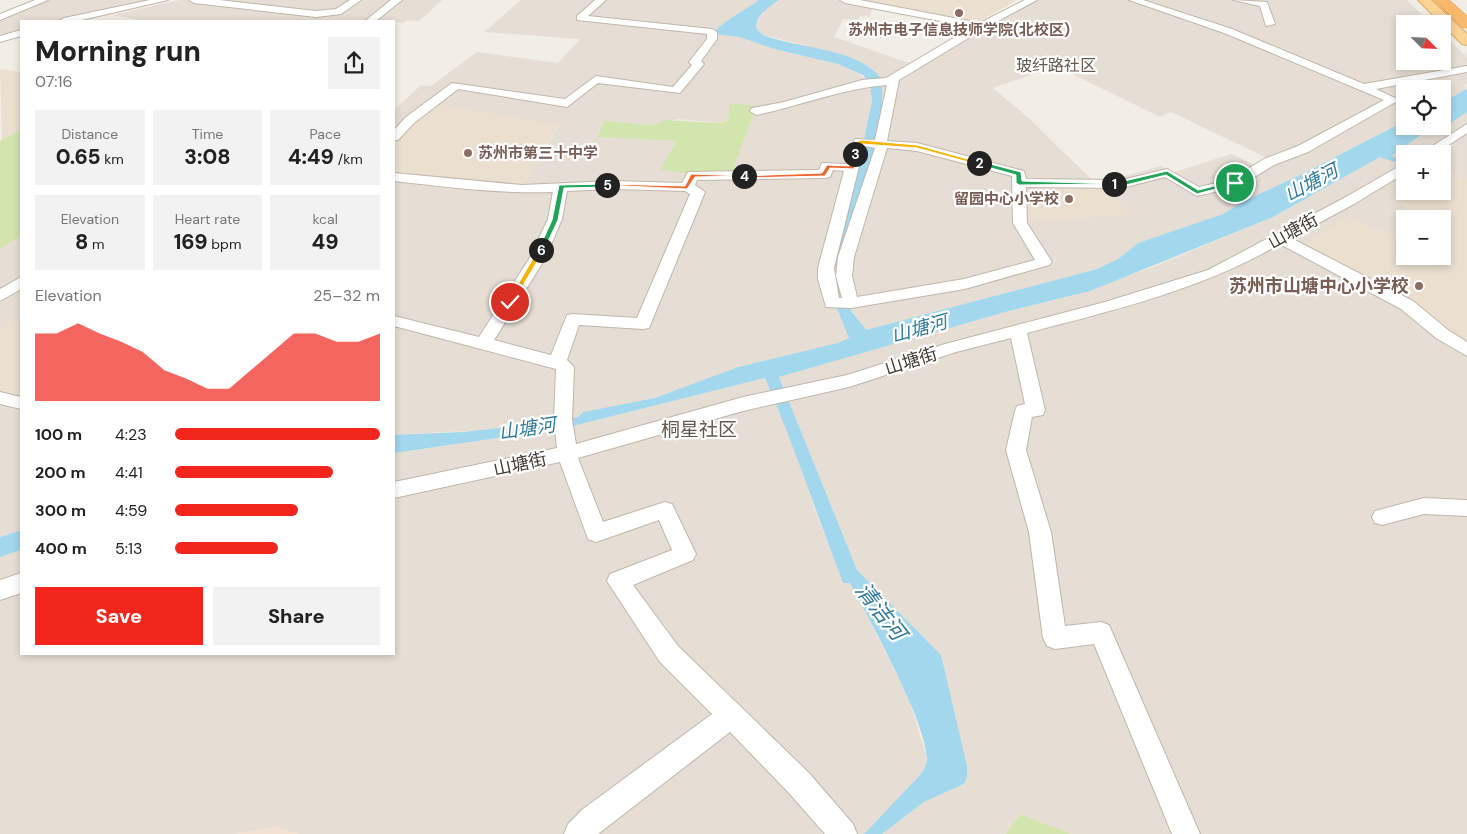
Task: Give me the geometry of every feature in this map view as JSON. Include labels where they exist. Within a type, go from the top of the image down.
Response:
[{"type":"highway","points":[[1441,0],[1461,27],[1467,40]]},
{"type":"highway","points":[[1455,0],[1467,10]]},
{"type":"main road","points":[[1424,0],[1461,27]]},
{"type":"street","points":[[0,17],[43,0]]},
{"type":"street","points":[[69,20],[163,0]]},
{"type":"street","points":[[194,0],[316,14],[338,12],[356,0]]},
{"type":"street","points":[[371,20],[397,0]]},
{"type":"street","points":[[580,18],[601,0]]},
{"type":"street","points":[[845,0],[981,26]]},
{"type":"street","points":[[756,111],[786,105],[862,83],[892,79],[981,26],[1032,0]]},
{"type":"street","points":[[1016,178],[1122,184],[1167,173],[1197,192],[1235,183],[1269,162],[1303,149],[1393,100],[1228,31],[1134,0]]},
{"type":"street","points":[[1238,0],[1264,4],[1270,24]]},
{"type":"street","points":[[0,4],[20,8]]},
{"type":"street","points":[[395,136],[410,120],[456,86],[567,103],[596,79],[676,91],[699,64],[694,62],[712,39],[712,32],[580,18]]},
{"type":"street","points":[[0,39],[20,33]]},
{"type":"street","points":[[1363,88],[1467,69]]},
{"type":"street","points":[[844,303],[846,257],[884,130],[892,79]]},
{"type":"street","points":[[1440,145],[1467,128]]},
{"type":"street","points":[[858,142],[879,145],[917,146],[1019,174],[1016,178],[1020,223],[1044,262],[966,284],[844,303],[826,279],[826,268],[848,169],[858,142]]},
{"type":"street","points":[[687,187],[693,175],[711,177],[825,174],[827,166],[848,169]]},
{"type":"street","points":[[639,173],[710,182],[820,179],[822,168],[848,169]]},
{"type":"street","name":"山塘街","points":[[395,490],[565,436],[849,380],[951,348],[1111,306],[1213,273],[1349,202],[1396,173]]},
{"type":"street","points":[[395,177],[472,186],[522,189],[561,186],[687,187],[698,192],[643,324],[574,319],[557,362]]},
{"type":"street","points":[[483,344],[537,259],[555,220],[561,186]]},
{"type":"street","points":[[1280,238],[1406,305],[1442,334],[1467,350]]},
{"type":"street","points":[[0,296],[20,283]]},
{"type":"street","points":[[395,322],[557,362],[565,367],[565,436],[596,533],[665,510],[685,554],[618,581],[669,654],[800,783],[843,834]]},
{"type":"street","points":[[1018,331],[1036,410],[1024,411],[1016,450],[1040,532],[1055,638],[1101,633],[1186,834]]},
{"type":"street","points":[[0,398],[20,403]]},
{"type":"street","points":[[1382,517],[1424,506],[1467,508]]},
{"type":"street","points":[[0,590],[20,583]]},
{"type":"street","points":[[578,834],[593,819],[691,748],[731,715]]},
{"type":"shaded area","points":[[42,0],[152,0],[60,20],[20,20],[20,31],[0,37],[0,16]]},
{"type":"shaded area","points":[[180,0],[393,0],[369,20],[139,20],[112,15]]},
{"type":"shaded area","points":[[398,0],[442,0],[419,21],[407,20],[404,23],[395,22],[395,20],[373,20]]},
{"type":"shaded area","points":[[521,0],[759,0],[716,33],[739,37],[774,49],[838,64],[853,70],[866,79],[870,84],[872,101],[863,144],[832,257],[832,297],[849,338],[839,343],[738,367],[655,398],[584,412],[578,417],[549,423],[484,430],[395,435],[395,175],[524,188],[527,178],[558,126],[428,103],[395,130],[395,109],[421,85],[431,86],[477,52],[558,63],[580,39],[484,32]],"holes":[[[757,105],[734,167],[741,174],[660,170],[676,141],[597,136],[604,121],[652,125],[677,119],[720,123]]]},
{"type":"shaded area","points":[[779,0],[875,0],[871,3],[873,6],[870,17],[860,16],[859,20],[843,19],[834,37],[909,63],[891,76],[881,78],[870,67],[839,54],[763,35],[756,28],[756,24],[766,9]]},
{"type":"shaded area","name":"苏州市电子信息技师学院(北校区)","points":[[875,0],[1017,0],[977,23],[871,3]]},
{"type":"shaded area","points":[[1036,0],[1407,0],[1422,15],[1396,15],[1396,70],[1451,70],[1451,42],[1467,57],[1467,84],[1463,85],[1467,89],[1451,98],[1451,80],[1396,80],[1396,126],[1302,174],[1244,201],[1223,214],[1138,243],[1118,259],[1097,269],[866,330],[842,296],[835,273],[837,261],[875,144],[883,100],[882,84]],"holes":[[[1056,66],[1160,117],[1171,112],[1267,158],[1253,164],[1231,154],[1172,173],[1161,166],[1096,184],[1130,213],[1021,182],[1093,181],[1032,121],[993,88]]]},
{"type":"shaded area","points":[[0,69],[20,72],[20,131],[2,141]]},
{"type":"shaded area","name":"苏州市第三十中学","points":[[428,103],[558,125],[527,178],[524,188],[395,175],[395,130]]},
{"type":"shaded area","points":[[1467,112],[1467,179],[1451,173],[1451,145],[1407,145],[1421,135],[1451,135],[1451,123]]},
{"type":"shaded area","points":[[1396,152],[1396,200],[1399,200],[1395,203],[1412,210],[1396,210],[1396,233],[1392,236],[1346,217],[1406,303],[1467,352],[1467,834],[1071,834],[1020,814],[1006,834],[882,834],[924,802],[964,784],[941,655],[857,571],[779,377],[1009,311],[1074,295],[1153,267],[1273,217],[1380,157],[1391,156]]},
{"type":"shaded area","name":"苏州市山塘中心小学校","points":[[1451,173],[1467,179],[1467,352],[1399,308],[1299,249],[1346,217],[1392,236],[1396,233],[1396,265],[1451,265],[1451,210],[1412,210],[1395,203],[1399,200],[1451,200]]},
{"type":"shaded area","name":"留园中心小学校","points":[[1020,181],[1093,181],[1131,214],[1028,223]]},
{"type":"shaded area","points":[[20,237],[20,530],[0,537],[0,249]]},
{"type":"shaded area","points":[[20,316],[20,400],[0,395],[0,330]]},
{"type":"shaded area","points":[[765,378],[794,445],[814,507],[843,583],[850,583],[908,696],[926,755],[926,765],[920,775],[864,834],[299,834],[274,827],[236,834],[0,834],[0,557],[20,550],[20,655],[395,655],[395,453],[561,429]]},
{"type":"shaded area","points":[[274,827],[299,834],[236,834]]},
{"type":"green space","points":[[730,104],[757,105],[734,167],[742,175],[710,176],[660,170],[676,141],[597,137],[604,121],[652,125],[665,120],[720,123],[728,120]]},
{"type":"green space","points":[[20,131],[20,237],[0,249],[0,141]]},
{"type":"green space","points":[[1020,814],[1071,834],[1006,834]]},
{"type":"water","points":[[759,0],[779,0],[771,5],[758,19],[756,28],[763,35],[777,40],[842,54],[870,68],[881,78],[882,95],[878,134],[861,195],[835,268],[838,289],[851,311],[866,330],[1097,269],[1118,259],[1138,243],[1223,214],[1244,201],[1302,174],[1396,126],[1396,135],[1421,135],[1407,145],[1396,145],[1396,152],[1391,156],[1396,158],[1394,162],[1380,157],[1273,217],[1090,291],[1009,311],[779,377],[857,570],[941,655],[967,766],[967,776],[964,784],[924,802],[882,834],[864,834],[920,775],[926,765],[926,750],[910,703],[897,675],[850,583],[843,583],[796,454],[765,378],[561,429],[395,453],[395,435],[462,432],[549,423],[578,417],[583,412],[655,398],[738,367],[838,343],[849,338],[832,297],[829,276],[863,144],[872,101],[870,84],[863,75],[838,64],[774,49],[739,37],[716,34],[716,30]]},
{"type":"water","points":[[1467,89],[1467,112],[1451,123],[1451,98]]},
{"type":"water","points":[[20,530],[20,550],[0,557],[0,537]]},
{"type":"place","name":"苏州市电子信息技师学院(北校区)","points":[[959,13]]},
{"type":"place","name":"苏州市第三十中学","points":[[468,153]]},
{"type":"place","name":"留园中心小学校","points":[[1069,199]]},
{"type":"place","name":"苏州市山塘中心小学校","points":[[1419,286]]},
{"type":"district","name":"玻纤路社区","points":[[1056,65]]},
{"type":"district","name":"桐星社区","points":[[699,429]]},
{"type":"route","points":[[510,302],[537,259],[555,220],[561,186],[687,187],[693,175],[711,177],[825,174],[827,166],[852,168],[858,142],[917,146],[1019,174],[1019,183],[1093,182],[1122,184],[1167,173],[1197,192],[1235,183]]},
{"type":"water label","name":"山塘河","points":[[1311,182]]},
{"type":"water label","name":"山塘河","points":[[919,328]]},
{"type":"water label","name":"山塘河","points":[[527,428]]},
{"type":"water label","name":"清洁河","points":[[881,611]]}]
